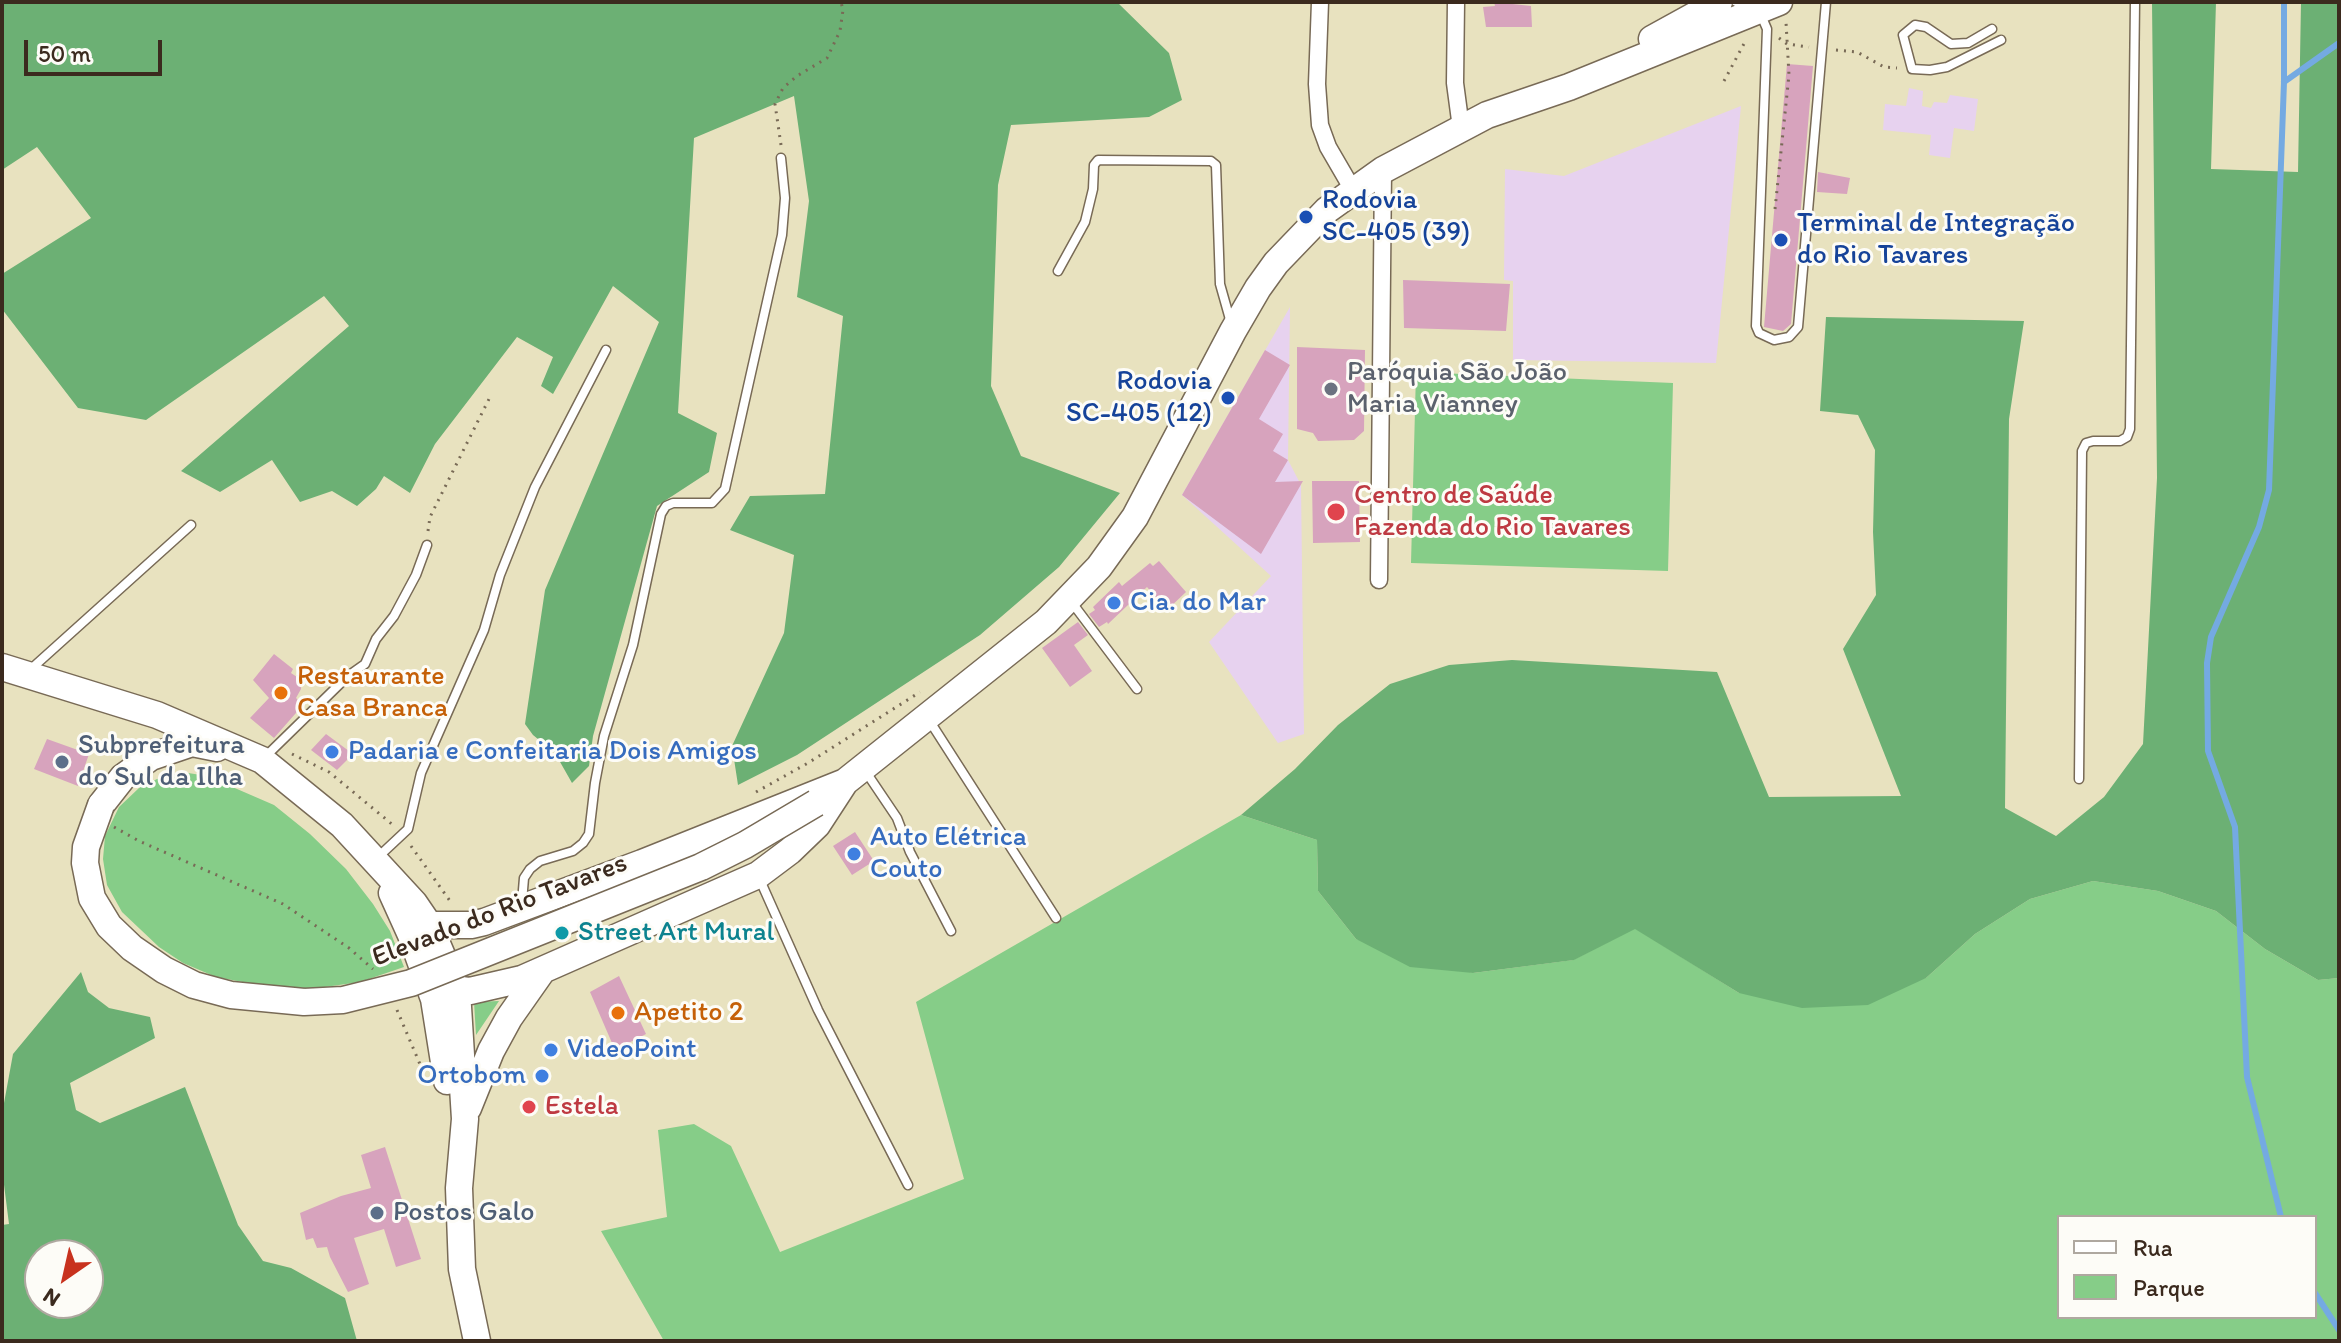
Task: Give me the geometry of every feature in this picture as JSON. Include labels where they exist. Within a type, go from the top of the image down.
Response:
[{"type":"main road","points":[[1569,87],[1687,10],[1719,2]]},
{"type":"main road","points":[[427,981],[457,991],[490,988],[542,971],[758,875],[817,825],[854,775],[1046,622],[1109,555],[1135,517],[1233,331],[1276,263],[1306,230],[1353,190],[1383,170],[1487,115],[1765,12]]},
{"type":"main road","points":[[14,671],[157,715],[255,756],[342,825],[398,883],[429,925],[457,991],[465,1119],[459,1188],[462,1269],[477,1341]]},
{"type":"main road","points":[[103,813],[123,777],[151,757],[172,748],[192,743],[255,756]]},
{"type":"main road","points":[[429,925],[471,925],[522,907],[642,863],[854,775]]},
{"type":"main road","name":"Elevado do Rio Tavares","points":[[103,813],[86,847],[85,863],[92,898],[109,926],[132,948],[164,970],[194,985],[231,995],[304,1002],[343,1000],[411,983],[701,867],[816,803],[854,775]]},
{"type":"main road","points":[[375,860],[411,935],[434,999],[435,1074],[459,1188]]},
{"type":"main road","points":[[465,1119],[491,1051],[509,1018],[542,971]]},
{"type":"street","points":[[1320,2],[1317,84],[1320,125],[1328,147],[1353,190]]},
{"type":"street","points":[[1456,2],[1455,83],[1461,128]]},
{"type":"street","points":[[1379,580],[1383,170]]},
{"type":"lane","points":[[1765,12],[1756,326],[1759,333],[1774,340],[1789,337],[1798,327],[1826,2]]},
{"type":"lane","points":[[2079,779],[2082,451],[2086,443],[2093,441],[2120,441],[2127,437],[2130,429],[2135,2]]},
{"type":"lane","points":[[1992,29],[1968,43],[1951,44],[1926,27],[1915,25],[1903,35],[1912,69],[1947,67],[2001,40]]},
{"type":"lane","points":[[522,907],[524,878],[530,869],[540,861],[573,851],[589,834],[604,736],[633,645],[661,514],[666,506],[673,503],[712,503],[725,489],[782,235],[785,198],[781,158]]},
{"type":"lane","points":[[1058,271],[1085,222],[1093,189],[1094,165],[1098,160],[1211,161],[1216,165],[1220,284],[1233,331]]},
{"type":"lane","points":[[375,860],[408,829],[421,773],[484,630],[500,575],[535,487],[606,350]]},
{"type":"lane","points":[[14,671],[191,525]]},
{"type":"lane","points":[[255,756],[365,664],[376,639],[394,616],[416,575],[427,545]]},
{"type":"lane","points":[[1069,600],[1137,689]]},
{"type":"lane","points":[[928,717],[1056,918]]},
{"type":"lane","points":[[854,775],[897,818],[910,852],[951,931]]},
{"type":"lane","points":[[758,875],[818,1010],[908,1185]]},
{"type":"path","points":[[781,158],[775,104],[783,88],[827,58],[840,31],[841,2]]},
{"type":"path","points":[[1765,12],[1787,44],[1857,52],[1884,67],[1912,69]]},
{"type":"path","points":[[1765,12],[1787,44],[1789,75],[1775,210]]},
{"type":"path","points":[[1724,81],[1748,35],[1765,12]]},
{"type":"path","points":[[427,545],[430,517],[490,397]]},
{"type":"path","points":[[755,792],[808,763],[927,688]]},
{"type":"path","points":[[103,813],[139,841],[283,904],[349,948],[371,965],[375,973]]},
{"type":"path","points":[[392,1001],[435,1074]]},
{"type":"shaded area","points":[[1909,88],[1923,91],[1922,106],[1931,108],[1934,102],[1947,103],[1950,95],[1978,99],[1974,131],[1954,128],[1950,158],[1929,155],[1931,135],[1883,130],[1885,104],[1906,106]]},
{"type":"shaded area","points":[[1741,106],[1716,363],[1513,360],[1513,281],[1504,280],[1505,169],[1564,176]]},
{"type":"shaded area","points":[[1290,307],[1288,460],[1301,485],[1304,734],[1278,743],[1209,642],[1271,576],[1182,495]]},
{"type":"green space","points":[[2,2],[1117,2],[1169,53],[1182,100],[1149,117],[1011,125],[998,185],[991,386],[1021,456],[1120,493],[1059,567],[980,635],[797,755],[738,785],[732,746],[784,633],[794,555],[730,530],[750,496],[825,494],[843,316],[797,297],[809,201],[794,96],[694,138],[678,413],[717,433],[709,472],[657,506],[593,736],[589,766],[572,783],[555,753],[525,724],[545,590],[659,322],[613,286],[553,394],[541,386],[553,357],[517,337],[435,444],[410,493],[384,476],[376,489],[357,506],[332,491],[300,502],[272,460],[220,492],[181,471],[349,326],[324,296],[146,420],[78,408],[2,309],[2,274],[91,218],[37,147],[2,170]]},
{"type":"green space","points":[[2152,2],[2216,2],[2211,169],[2298,172],[2301,2],[2339,2],[2339,978],[2318,980],[2265,949],[2216,911],[2158,891],[2093,881],[2030,899],[1975,934],[1926,978],[1868,1005],[1802,1008],[1739,993],[1635,929],[1574,960],[1473,973],[1410,967],[1356,939],[1318,891],[1317,840],[1241,815],[1295,769],[1338,725],[1390,684],[1449,665],[1512,660],[1717,672],[1769,797],[1901,796],[1843,649],[1876,595],[1873,532],[1875,450],[1858,415],[1820,411],[1826,317],[2024,321],[2009,419],[2005,808],[2056,836],[2104,797],[2143,744],[2157,478]]},
{"type":"green space","points":[[1416,372],[1673,383],[1668,571],[1411,563]]},
{"type":"green space","points":[[182,772],[207,776],[274,805],[310,834],[346,869],[373,904],[390,931],[404,967],[360,982],[311,989],[259,985],[216,977],[183,963],[159,947],[122,912],[107,885],[103,859],[105,836],[119,807],[139,788]]},
{"type":"green space","points":[[1241,815],[1317,840],[1318,891],[1356,939],[1473,973],[1573,960],[1635,928],[1739,993],[1926,978],[1975,934],[2030,899],[2093,881],[2158,891],[2216,911],[2265,949],[2318,980],[2339,978],[2339,1341],[664,1341],[601,1231],[667,1217],[658,1130],[694,1124],[731,1146],[780,1252],[964,1179],[916,1002]]},
{"type":"green space","points":[[81,972],[88,992],[109,1008],[150,1017],[155,1038],[70,1083],[76,1110],[100,1123],[185,1087],[238,1225],[263,1261],[291,1268],[345,1298],[357,1341],[2,1341],[2,1225],[9,1224],[2,1169],[2,1114],[13,1054]]},
{"type":"green space","points":[[499,1001],[476,1035],[474,1002]]},
{"type":"building","points":[[1494,2],[1531,6],[1532,27],[1486,27],[1483,7],[1495,6]]},
{"type":"building","points":[[1787,64],[1813,66],[1791,324],[1783,331],[1764,327]]},
{"type":"building","points":[[1818,172],[1850,178],[1847,194],[1817,192]]},
{"type":"building","points":[[1403,280],[1510,284],[1506,331],[1404,328]]},
{"type":"building","name":"Paróquia São João Maria Vianney","points":[[1297,347],[1365,350],[1364,431],[1354,440],[1318,441],[1313,433],[1297,429]]},
{"type":"building","points":[[1265,350],[1290,365],[1259,419],[1283,434],[1273,451],[1288,460],[1275,482],[1303,481],[1261,554],[1182,495]]},
{"type":"building","name":"Centro de Saúde Fazenda do Rio Tavares","points":[[1312,481],[1359,481],[1360,542],[1313,543]]},
{"type":"building","points":[[1159,561],[1186,592],[1167,610],[1147,587],[1108,624],[1099,627],[1089,614],[1095,610],[1093,607],[1119,582],[1122,586],[1150,563],[1153,566]]},
{"type":"building","points":[[1078,622],[1088,635],[1074,645],[1092,671],[1070,687],[1042,648]]},
{"type":"building","name":"Restaurante Casa Branca","points":[[274,654],[300,679],[301,689],[296,698],[303,705],[274,738],[250,718],[269,698],[253,680]]},
{"type":"building","name":"Padaria e Confeitaria Dois Amigos","points":[[326,734],[353,754],[337,770],[311,750]]},
{"type":"building","name":"Subprefeitura do Sul da Ilha","points":[[47,739],[89,754],[78,786],[34,769]]},
{"type":"building","name":"Auto Elétrica Couto","points":[[855,832],[874,861],[852,875],[833,846]]},
{"type":"building","name":"Apetito 2","points":[[619,976],[646,1034],[615,1050],[590,992]]},
{"type":"building","points":[[385,1147],[421,1259],[396,1267],[384,1229],[354,1238],[369,1284],[348,1292],[327,1247],[317,1248],[313,1238],[306,1240],[300,1213],[341,1196],[371,1188],[361,1155]]},
{"type":"waterway","points":[[2281,1215],[2247,1077],[2235,827],[2208,751],[2207,663],[2211,637],[2259,527],[2269,490],[2284,82],[2284,2]]},
{"type":"waterway","points":[[2284,82],[2339,43]]},
{"type":"waterway","points":[[2317,1296],[2339,1330]]},
{"type":"place","name":"Rodovia SC-405 (39)","points":[[1306,217]]},
{"type":"place","name":"Terminal de Integração do Rio Tavares","points":[[1781,240]]},
{"type":"place","name":"Paróquia São João Maria Vianney","points":[[1331,389]]},
{"type":"place","name":"Rodovia SC-405 (12)","points":[[1228,398]]},
{"type":"place","name":"Centro de Saúde Fazenda do Rio Tavares","points":[[1336,512]]},
{"type":"place","name":"Cia. do Mar","points":[[1114,603]]},
{"type":"place","name":"Restaurante Casa Branca","points":[[281,693]]},
{"type":"place","name":"Padaria e Confeitaria Dois Amigos","points":[[332,752]]},
{"type":"place","name":"Subprefeitura do Sul da Ilha","points":[[62,762]]},
{"type":"place","name":"Auto Elétrica Couto","points":[[854,854]]},
{"type":"place","name":"Street Art Mural","points":[[562,933]]},
{"type":"place","name":"Apetito 2","points":[[618,1013]]},
{"type":"place","name":"VideoPoint","points":[[551,1050]]},
{"type":"place","name":"Ortobom","points":[[542,1076]]},
{"type":"place","name":"Estela","points":[[529,1107]]},
{"type":"place","name":"Postos Galo","points":[[377,1213]]}]
